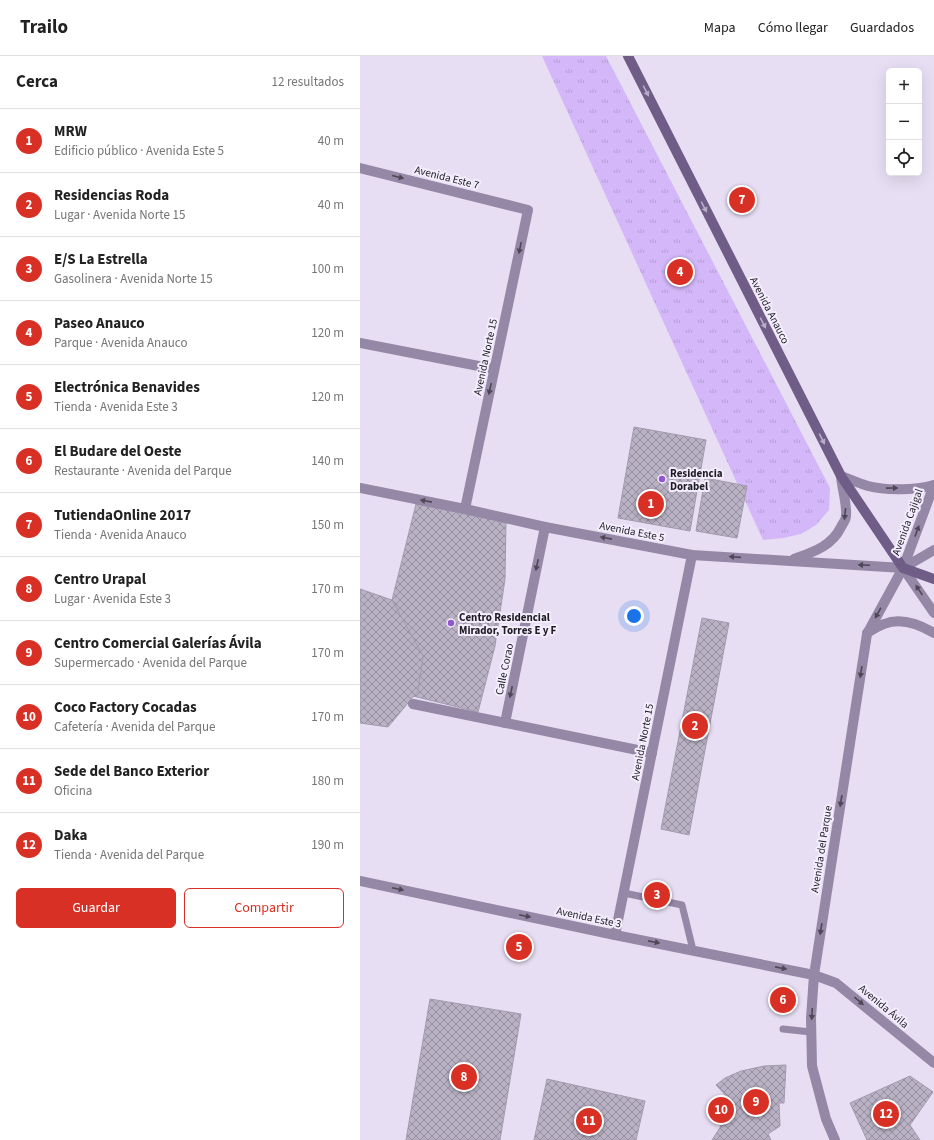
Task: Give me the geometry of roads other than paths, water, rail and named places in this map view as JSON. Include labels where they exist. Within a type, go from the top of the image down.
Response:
[{"type":"main road","name":"Avenida Anauco","points":[[628,56],[840,476],[903,568]]},
{"type":"main road","points":[[903,568],[934,579]]},
{"type":"street","name":"Avenida Este 7","points":[[360,168],[528,210]]},
{"type":"street","name":"Avenida Norte 15","points":[[465,508],[528,210]]},
{"type":"street","points":[[360,343],[494,369]]},
{"type":"street","points":[[840,476],[868,486],[882,488],[922,488],[934,485]]},
{"type":"street","points":[[788,561],[820,549],[832,541],[840,530],[846,518],[846,504],[840,476]]},
{"type":"street","name":"Avenida Cajigal","points":[[903,568],[934,485]]},
{"type":"street","name":"Avenida Este 5","points":[[360,488],[692,555],[903,568]]},
{"type":"street","name":"Calle Corao","points":[[505,723],[545,526]]},
{"type":"street","points":[[934,550],[903,568],[934,613]]},
{"type":"street","name":"Avenida Norte 15","points":[[616,935],[692,555]]},
{"type":"street","name":"Avenida del Parque","points":[[835,1140],[826,1119],[812,1066],[811,1032],[814,975],[867,634],[903,568]]},
{"type":"street","points":[[867,634],[884,624],[899,621],[918,624],[934,633]]},
{"type":"street","points":[[413,704],[652,754]]},
{"type":"street","name":"Avenida Este 3","points":[[360,881],[814,975]]},
{"type":"street","name":"Avenida Ávila","points":[[814,975],[836,983],[934,1063]]},
{"type":"lane","points":[[624,893],[682,905],[693,950]]},
{"type":"lane","points":[[783,1029],[811,1032]]},
{"type":"place","name":"TutiendaOnline 2017","points":[[742,200]]},
{"type":"place","name":"Paseo Anauco","points":[[680,272]]},
{"type":"place","name":"Residencia Dorabel","points":[[662,479]]},
{"type":"place","name":"MRW","points":[[651,504]]},
{"type":"place","name":"Centro Residencial Mirador, Torres E y F","points":[[451,623]]},
{"type":"place","name":"Residencias Roda","points":[[695,726]]},
{"type":"place","name":"E/S La Estrella","points":[[657,895]]},
{"type":"place","name":"Electrónica Benavides","points":[[519,947]]},
{"type":"place","name":"El Budare del Oeste","points":[[783,1000]]},
{"type":"place","name":"Centro Urapal","points":[[464,1077]]},
{"type":"place","name":"Centro Comercial Galerías Ávila","points":[[756,1102]]},
{"type":"place","name":"Coco Factory Cocadas","points":[[721,1110]]},
{"type":"place","name":"Daka","points":[[886,1114]]},
{"type":"place","name":"Sede del Banco Exterior","points":[[589,1121]]}]
